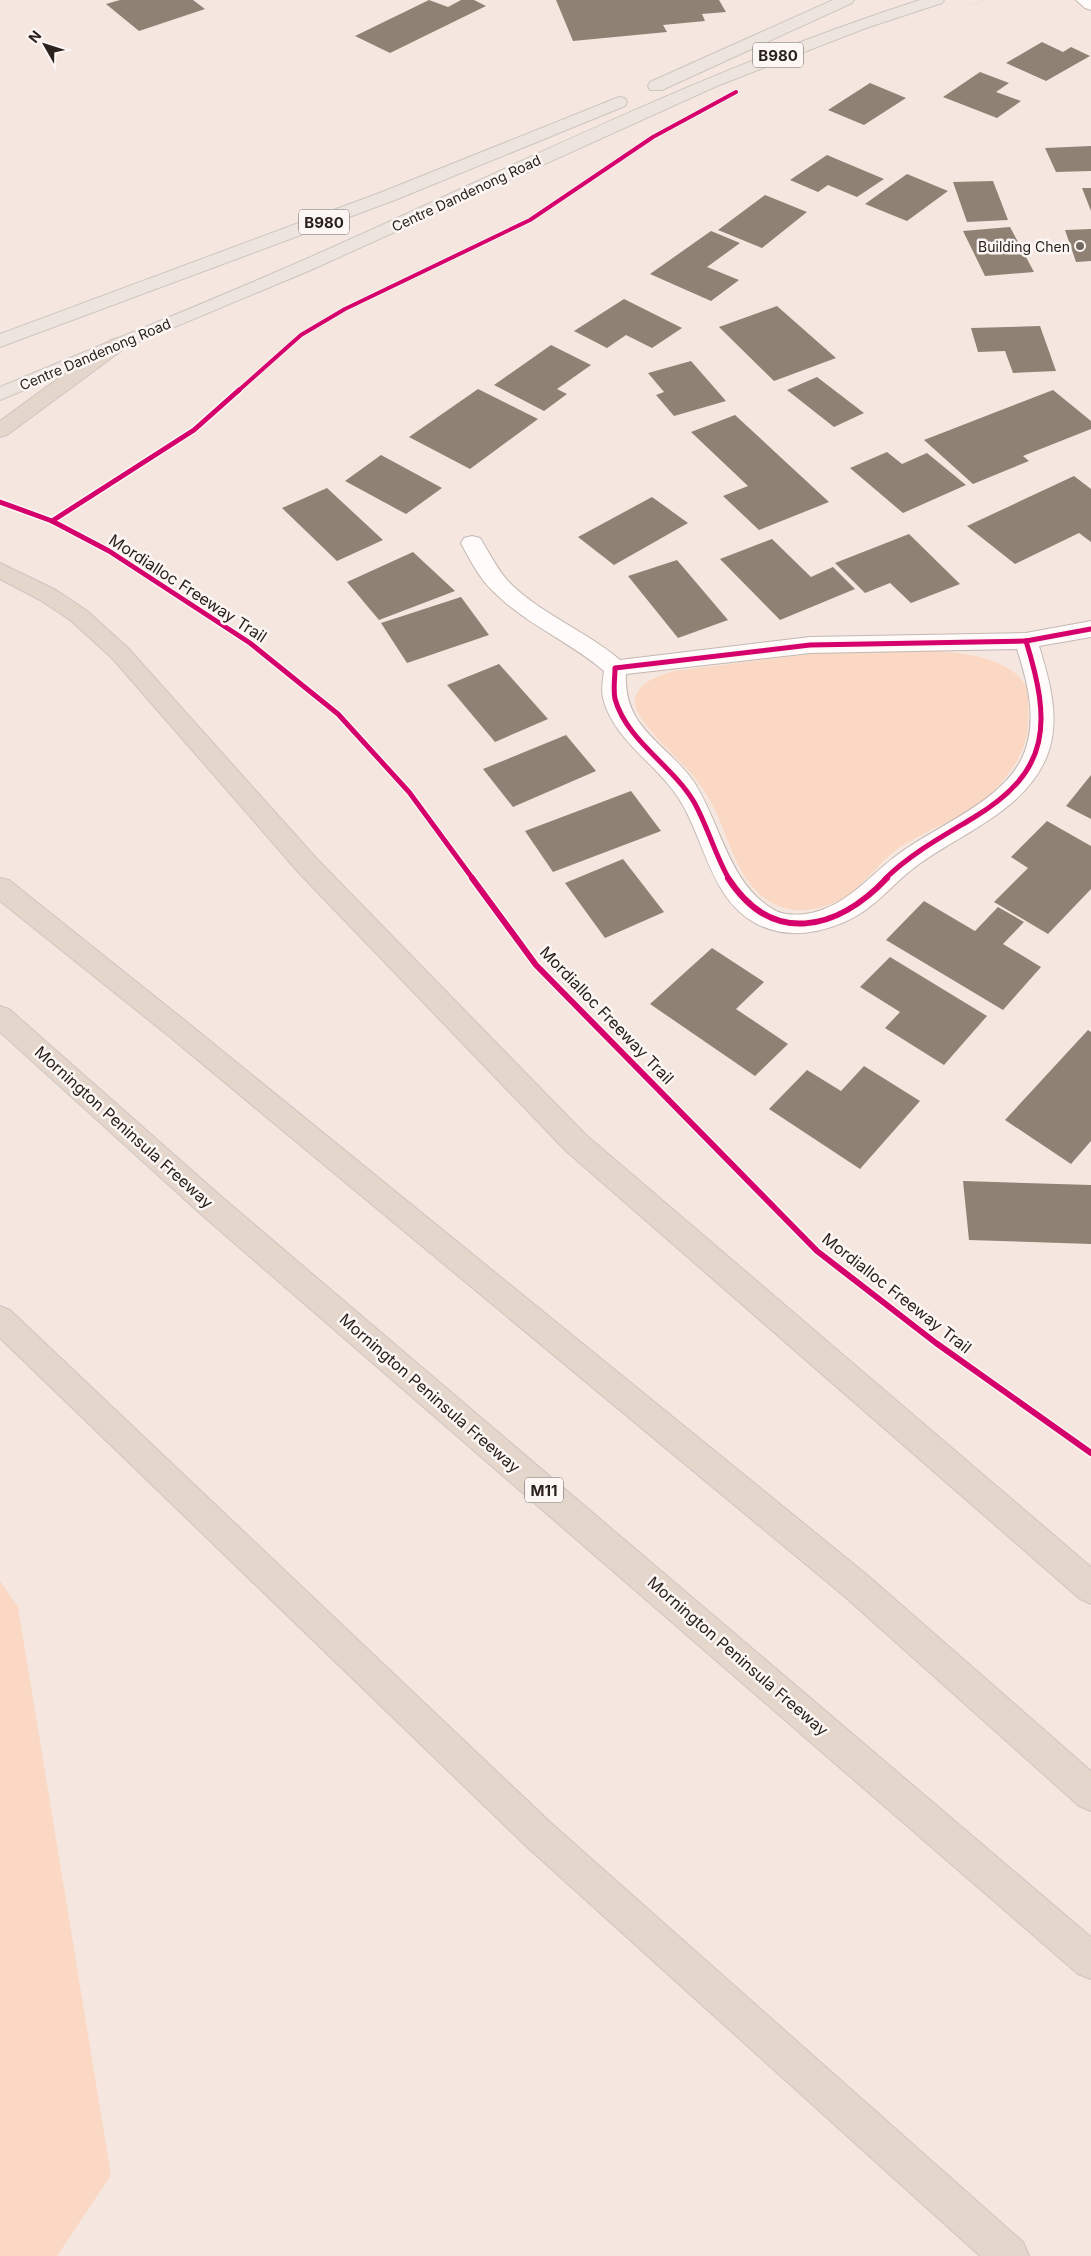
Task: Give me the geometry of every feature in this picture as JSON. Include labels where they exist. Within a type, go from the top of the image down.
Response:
[{"type":"highway","points":[[0,431],[118,344]]},
{"type":"highway","points":[[0,570],[48,595],[78,615],[120,653],[308,866],[576,1143],[1091,1588]]},
{"type":"highway","points":[[0,887],[186,1036],[847,1579],[1091,1794]]},
{"type":"highway","name":"Mornington Peninsula Freeway","points":[[0,1016],[213,1207],[1091,1961]]},
{"type":"highway","points":[[0,1319],[539,1835],[1009,2256]]},
{"type":"main road","name":"Centre Dandenong Road","points":[[0,340],[327,221],[506,151],[846,0]]},
{"type":"main road","name":"Centre Dandenong Road","points":[[0,394],[346,248],[676,97],[808,43],[936,0]]},
{"type":"street","points":[[1084,0],[1091,5]]},
{"type":"street","points":[[472,544],[481,563],[503,589],[529,611],[600,654],[615,668],[615,698],[624,720],[684,787],[704,818],[720,863],[745,902],[766,917],[781,923],[798,925],[839,914],[868,897],[896,869],[932,843],[978,817],[1013,789],[1034,758],[1044,729],[1039,684],[1026,641]]},
{"type":"street","points":[[615,668],[810,645],[1026,641],[1091,629]]},
{"type":"shaded area","points":[[876,650],[957,653],[998,663],[1015,673],[1028,691],[1027,730],[1021,754],[1006,777],[983,799],[971,808],[893,852],[847,896],[811,910],[794,910],[776,905],[762,897],[742,872],[715,810],[695,778],[641,718],[636,708],[635,699],[637,693],[650,680],[674,671],[809,654]]},
{"type":"shaded area","points":[[0,1581],[18,1607],[111,2175],[57,2256],[0,2256]]},
{"type":"building","points":[[120,0],[193,0],[205,9],[139,31],[106,4]]},
{"type":"building","points":[[429,0],[448,7],[461,0],[474,0],[486,6],[390,53],[355,36]]},
{"type":"building","points":[[556,0],[719,0],[726,12],[702,14],[705,21],[663,25],[667,32],[573,41]]},
{"type":"building","points":[[1042,42],[1063,52],[1071,47],[1090,56],[1046,81],[1006,63]]},
{"type":"building","points":[[980,72],[1009,83],[996,92],[1021,101],[997,118],[943,97]]},
{"type":"building","points":[[870,83],[906,98],[864,125],[828,110]]},
{"type":"building","points":[[1091,146],[1091,171],[1056,172],[1045,148]]},
{"type":"building","points":[[827,155],[884,179],[857,197],[828,185],[818,192],[790,180]]},
{"type":"building","points":[[907,174],[948,191],[907,221],[865,204]]},
{"type":"building","points":[[993,181],[1008,220],[967,222],[953,182]]},
{"type":"building","points":[[1082,188],[1091,188],[1091,211]]},
{"type":"building","points":[[765,195],[807,212],[762,248],[718,230]]},
{"type":"building","points":[[1010,227],[1034,272],[985,276],[963,231]]},
{"type":"building","name":"Building Chen","points":[[1091,229],[1091,261],[1076,262],[1065,230]]},
{"type":"building","points":[[711,231],[740,243],[707,267],[739,280],[711,301],[650,274]]},
{"type":"building","points":[[624,299],[682,328],[652,348],[626,335],[607,348],[574,331]]},
{"type":"building","points":[[777,306],[836,358],[774,381],[719,327]]},
{"type":"building","points":[[1040,326],[1056,371],[1013,373],[1005,351],[978,352],[971,328]]},
{"type":"building","points":[[551,345],[591,365],[557,389],[567,394],[544,411],[494,385]]},
{"type":"building","points":[[691,361],[726,401],[674,416],[656,395],[664,392],[648,373]]},
{"type":"building","points":[[817,377],[864,413],[834,427],[787,390]]},
{"type":"building","points":[[478,389],[538,419],[470,469],[409,437]]},
{"type":"building","points":[[1053,390],[1091,421],[1091,429],[1023,456],[1029,461],[973,484],[924,440]]},
{"type":"building","points":[[735,415],[829,502],[759,530],[723,496],[748,486],[691,432]]},
{"type":"building","points":[[887,452],[902,464],[927,453],[966,485],[903,513],[850,468]]},
{"type":"building","points":[[381,455],[442,488],[406,514],[345,481]]},
{"type":"building","points":[[1074,476],[1091,489],[1091,542],[1079,533],[1015,564],[967,526]]},
{"type":"building","points":[[327,488],[383,540],[337,561],[282,508]]},
{"type":"building","points":[[652,497],[688,523],[614,565],[578,537]]},
{"type":"building","points":[[909,534],[960,584],[911,603],[890,583],[865,593],[835,563]]},
{"type":"building","points":[[772,539],[811,577],[833,567],[855,589],[780,620],[720,559]]},
{"type":"building","points":[[413,552],[455,591],[379,620],[347,582]]},
{"type":"building","points":[[677,560],[728,620],[678,638],[628,576]]},
{"type":"building","points":[[461,597],[489,635],[407,663],[381,623]]},
{"type":"building","points":[[499,664],[548,719],[495,742],[447,685]]},
{"type":"building","points":[[566,735],[596,771],[513,807],[483,769]]},
{"type":"building","points":[[1091,775],[1091,819],[1066,806]]},
{"type":"building","points":[[631,791],[661,831],[553,872],[525,831]]},
{"type":"building","points":[[1047,821],[1091,846],[1091,889],[1048,934],[994,902],[1028,868],[1011,857]]},
{"type":"building","points":[[623,859],[664,912],[605,938],[565,883]]},
{"type":"building","points":[[924,901],[975,931],[998,907],[1024,922],[1003,944],[1041,967],[1003,1010],[886,940]]},
{"type":"building","points":[[712,948],[764,982],[736,1009],[788,1044],[755,1076],[650,1004]]},
{"type":"building","points":[[890,957],[987,1016],[944,1065],[885,1028],[900,1012],[860,987]]},
{"type":"building","points":[[1088,1030],[1091,1032],[1091,1141],[1071,1164],[1005,1120]]},
{"type":"building","points":[[864,1066],[920,1101],[860,1169],[769,1109],[807,1070],[841,1091]]},
{"type":"building","points":[[963,1181],[1091,1185],[1091,1244],[969,1240]]},
{"type":"cycle path","points":[[52,521],[194,430],[301,335],[345,309],[530,220],[653,137],[736,92]]},
{"type":"cycle path","name":"Mordialloc Freeway Trail","points":[[0,502],[52,521],[109,551],[250,643],[338,714],[409,792],[536,965],[817,1251],[936,1343],[1091,1453]]},
{"type":"cycle path","points":[[1026,641],[1039,685],[1043,714],[1039,744],[1034,758],[1024,774],[1001,799],[907,860],[867,897],[845,911],[820,921],[807,923],[794,924],[768,918],[751,907],[738,893],[728,877],[703,822],[684,787],[635,734],[619,710],[614,695],[615,668],[810,645],[1026,641],[1091,629]]},
{"type":"place","name":"Building Chen","points":[[1080,246]]}]
